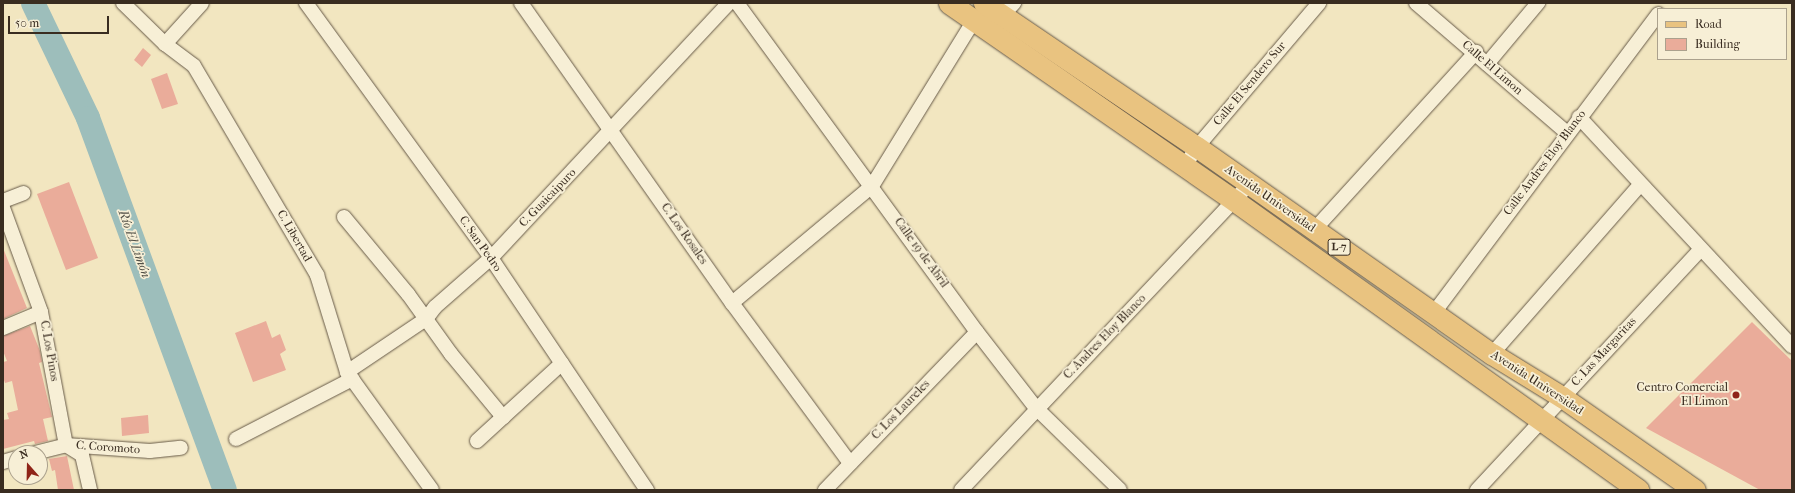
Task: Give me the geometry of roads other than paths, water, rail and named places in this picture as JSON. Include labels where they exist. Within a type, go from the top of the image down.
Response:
[{"type":"main road","name":"Avenida Universidad","points":[[949,3],[979,12],[1185,166],[1542,423],[1638,490]]},
{"type":"main road","name":"Avenida Universidad","points":[[979,12],[1008,10],[1197,147],[1433,314],[1492,354],[1562,397],[1695,490]]},
{"type":"street","name":"C. Libertad","points":[[123,3],[165,44],[194,66],[318,275],[350,376],[432,490]]},
{"type":"street","points":[[165,44],[202,3]]},
{"type":"street","name":"C. San Pedro","points":[[306,3],[491,258],[647,490]]},
{"type":"street","name":"C. Los Rosales","points":[[521,3],[732,304],[850,463]]},
{"type":"street","name":"C. Guaicaipuro","points":[[236,439],[350,376],[426,318],[435,307],[491,258],[729,3]]},
{"type":"street","name":"Calle 19 de Abril","points":[[737,3],[872,186],[977,332],[1036,408],[1120,490]]},
{"type":"street","name":"Calle El Sendero Sur","points":[[1185,166],[1197,147],[1319,3]]},
{"type":"street","name":"Calle El Limon","points":[[1416,3],[1476,52],[1487,64],[1567,133]]},
{"type":"street","points":[[1487,64],[1538,3]]},
{"type":"street","points":[[732,304],[872,186],[979,12]]},
{"type":"street","name":"Calle Andres Eloy Blanco","points":[[1433,314],[1578,117],[1657,15]]},
{"type":"street","points":[[1314,230],[1476,52]]},
{"type":"street","points":[[1578,117],[1700,250],[1790,342]]},
{"type":"street","name":"C. Andres Eloy Blanco","points":[[961,490],[1036,408],[1235,201],[1249,184]]},
{"type":"street","points":[[1492,354],[1640,185]]},
{"type":"street","points":[[3,201],[24,193]]},
{"type":"street","name":"C. Los Pinos","points":[[3,208],[42,312],[66,445]]},
{"type":"street","points":[[344,217],[426,318],[451,354],[503,418]]},
{"type":"street","name":"C. Las Margaritas","points":[[1477,490],[1542,423],[1562,397],[1700,250]]},
{"type":"street","points":[[3,328],[42,312]]},
{"type":"street","name":"C. Los Laureles","points":[[825,490],[977,332]]},
{"type":"street","points":[[476,441],[562,363]]},
{"type":"street","points":[[66,445],[82,455],[90,490]]},
{"type":"street","name":"C. Coromoto","points":[[48,450],[66,445],[150,450],[181,448]]},
{"type":"waterway","name":"Río El Limón","points":[[33,3],[88,118],[225,490]]},
{"type":"place","name":"Centro Comercial El Limon","points":[[1736,395]]}]
